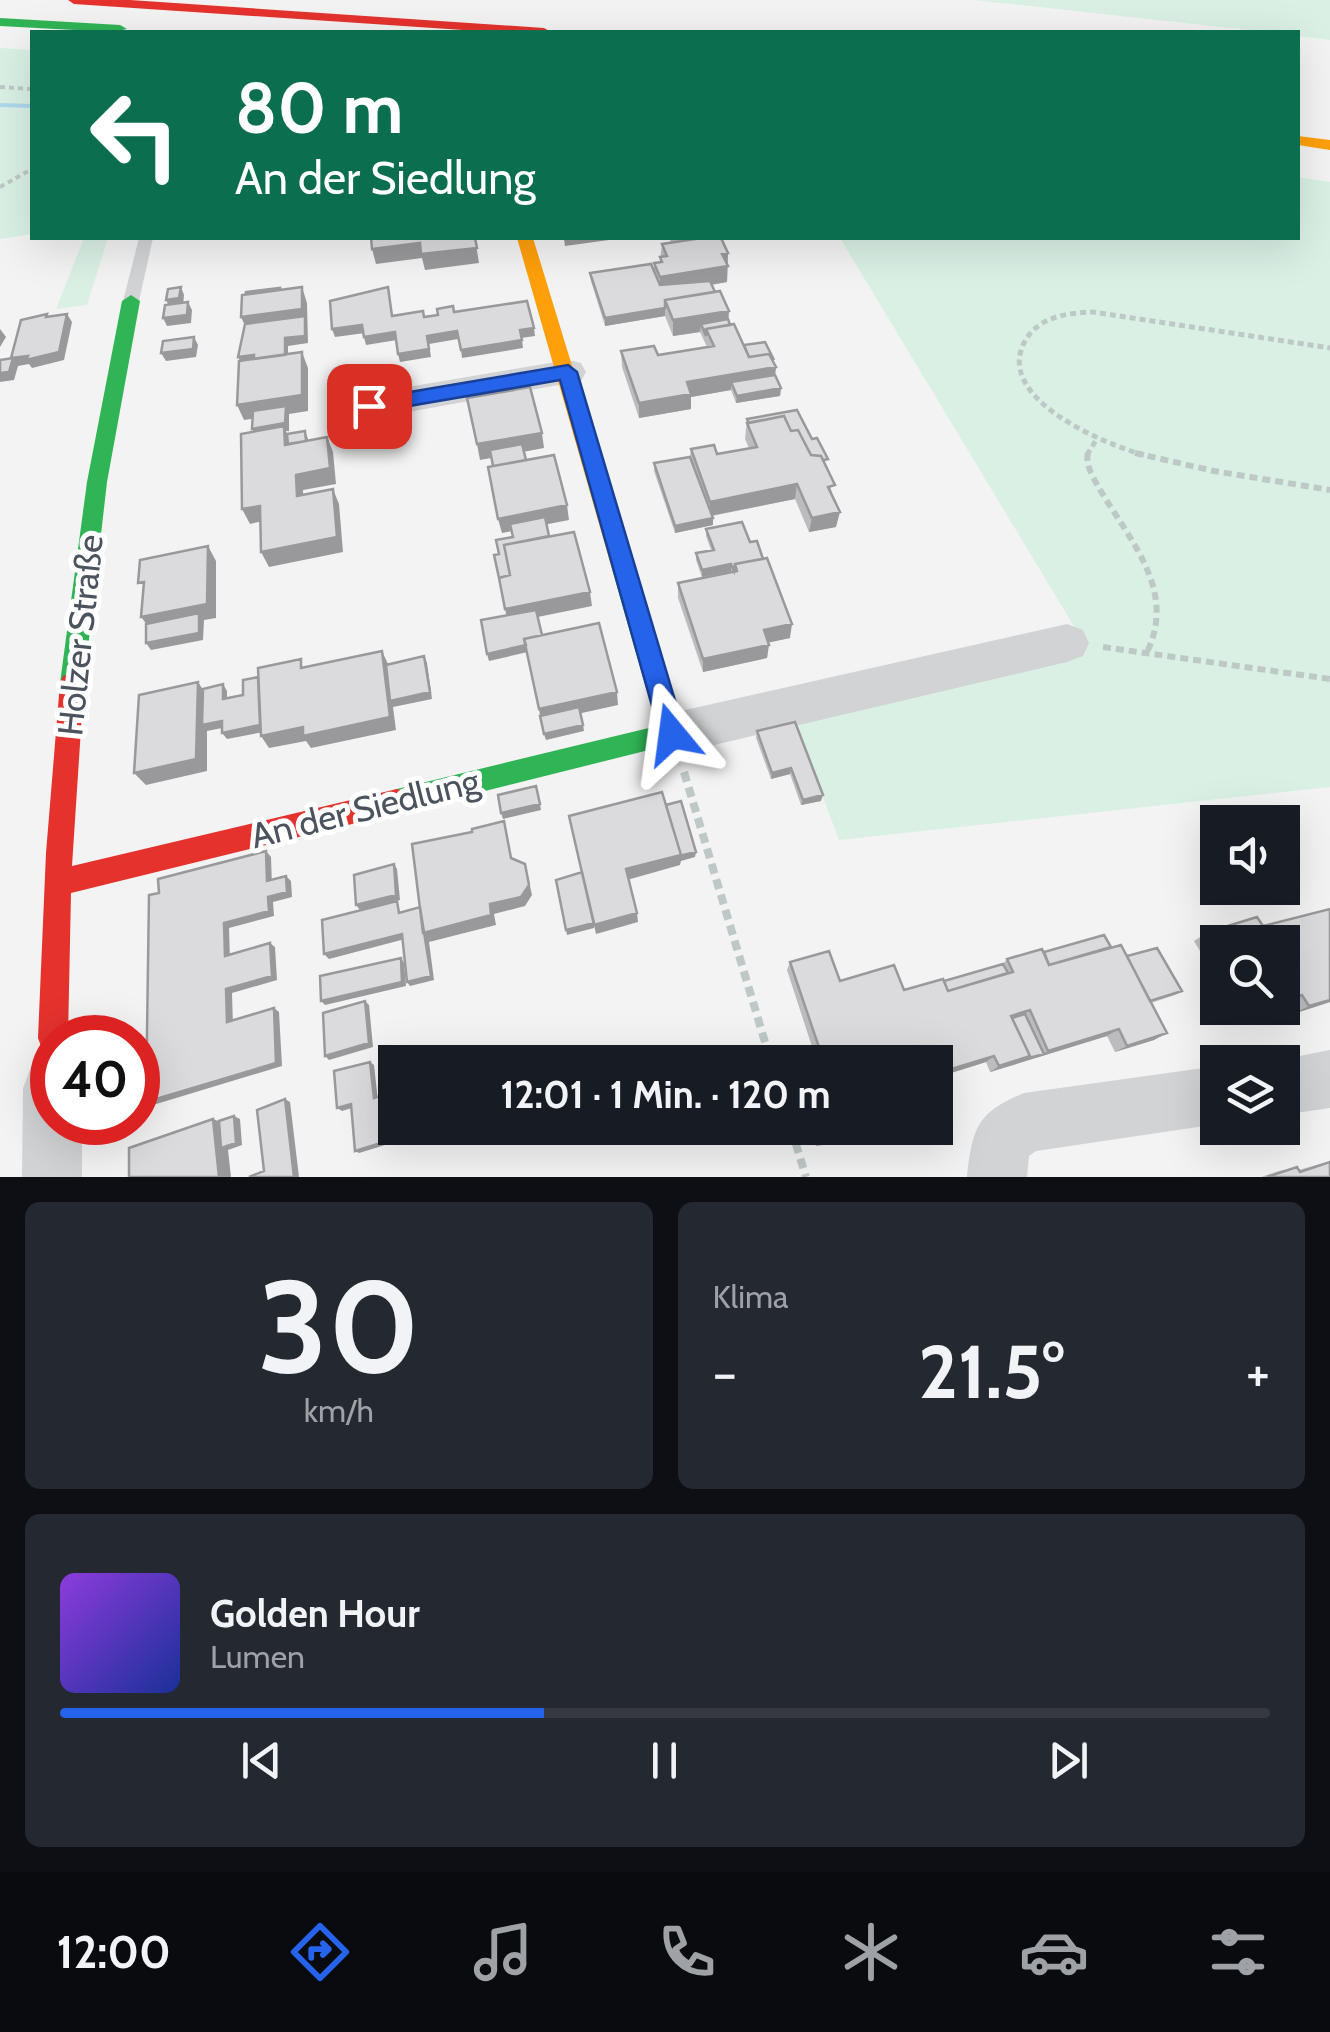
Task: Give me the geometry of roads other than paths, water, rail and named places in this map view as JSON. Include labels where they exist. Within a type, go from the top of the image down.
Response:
[{"type":"main road","points":[[74,0],[515,30]]},
{"type":"main road","points":[[0,22],[133,30]]},
{"type":"main road","points":[[1300,141],[1330,145]]},
{"type":"main road","points":[[526,240],[568,372],[672,734]]},
{"type":"main road","name":"Holzer Straße","points":[[54,1015],[58,882],[95,492],[131,301]]},
{"type":"main road","name":"An der Siedlung","points":[[58,882],[672,734]]},
{"type":"street","points":[[346,377],[369,406],[568,372]]},
{"type":"street","name":"An der Siedlung","points":[[672,734],[1067,643]]},
{"type":"street","points":[[1300,1083],[1330,1079]]},
{"type":"street","points":[[996,1177],[1001,1140],[1024,1123],[1200,1098]]},
{"type":"street","points":[[52,1145],[52,1177]]},
{"type":"lane","name":"Holzer Straße","points":[[131,301],[146,240]]},
{"type":"waterway","points":[[0,105],[30,106]]}]
